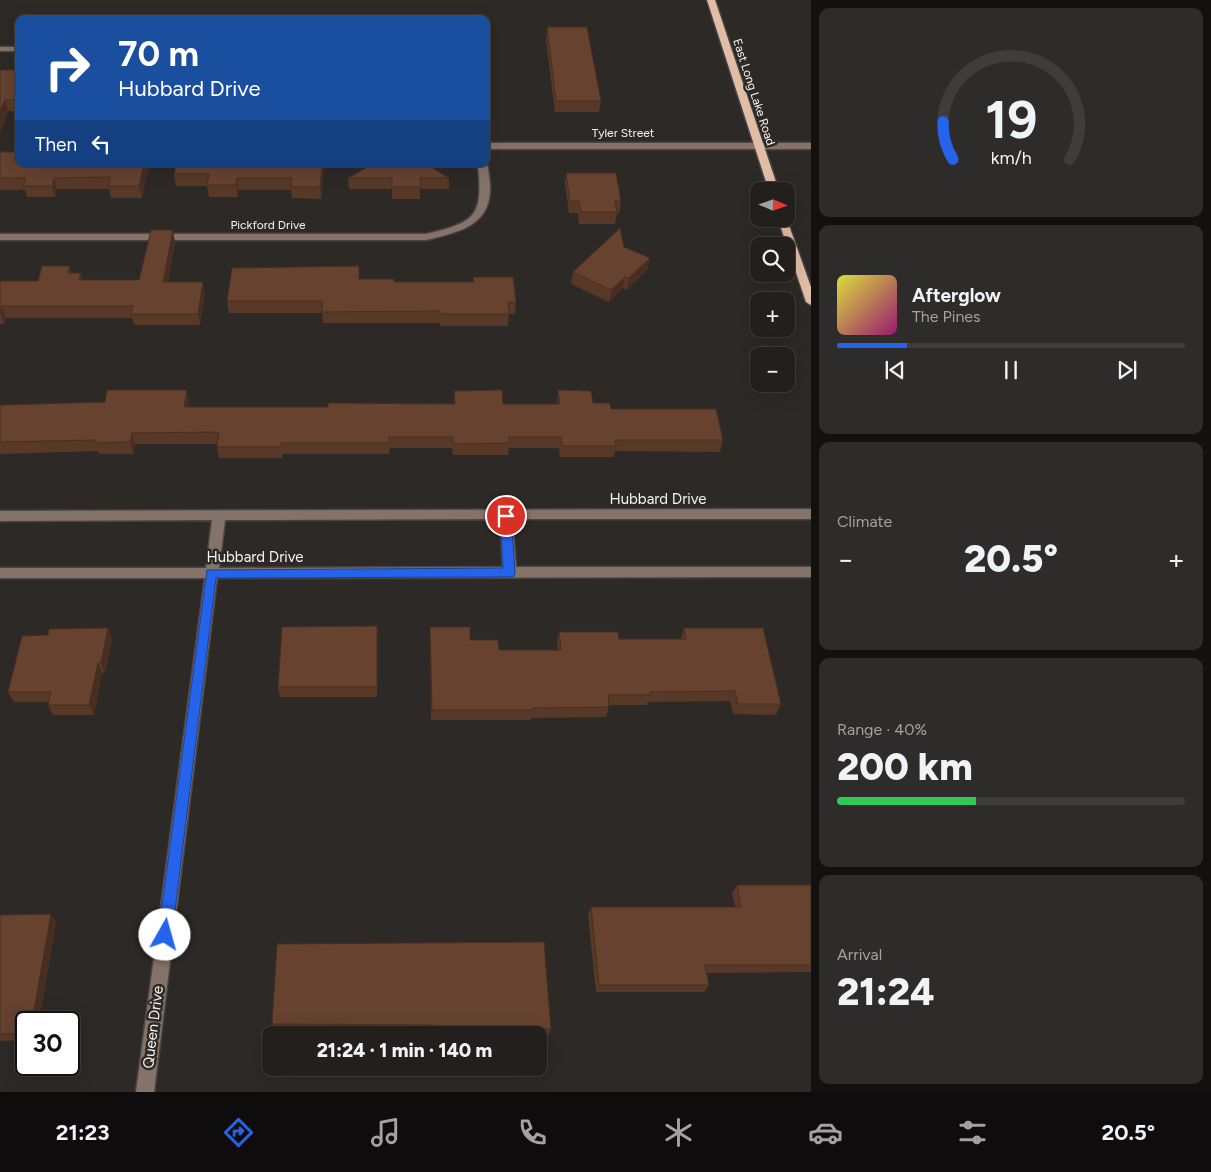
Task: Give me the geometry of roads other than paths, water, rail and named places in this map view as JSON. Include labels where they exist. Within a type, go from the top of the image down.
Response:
[{"type":"main road","name":"East Long Lake Road","points":[[711,0],[771,182]]},
{"type":"main road","points":[[786,228],[811,302]]},
{"type":"street","points":[[0,49],[15,49]]},
{"type":"street","name":"Tyler Street","points":[[490,146],[811,146]]},
{"type":"street","name":"Pickford Drive","points":[[0,237],[426,237],[463,226],[482,210],[485,200],[483,167]]},
{"type":"street","name":"Hubbard Drive","points":[[0,516],[811,514]]},
{"type":"street","name":"Queen Drive","points":[[145,1092],[219,516]]},
{"type":"street","points":[[506,516],[510,572]]},
{"type":"street","name":"Hubbard Drive","points":[[0,573],[811,572]]}]
